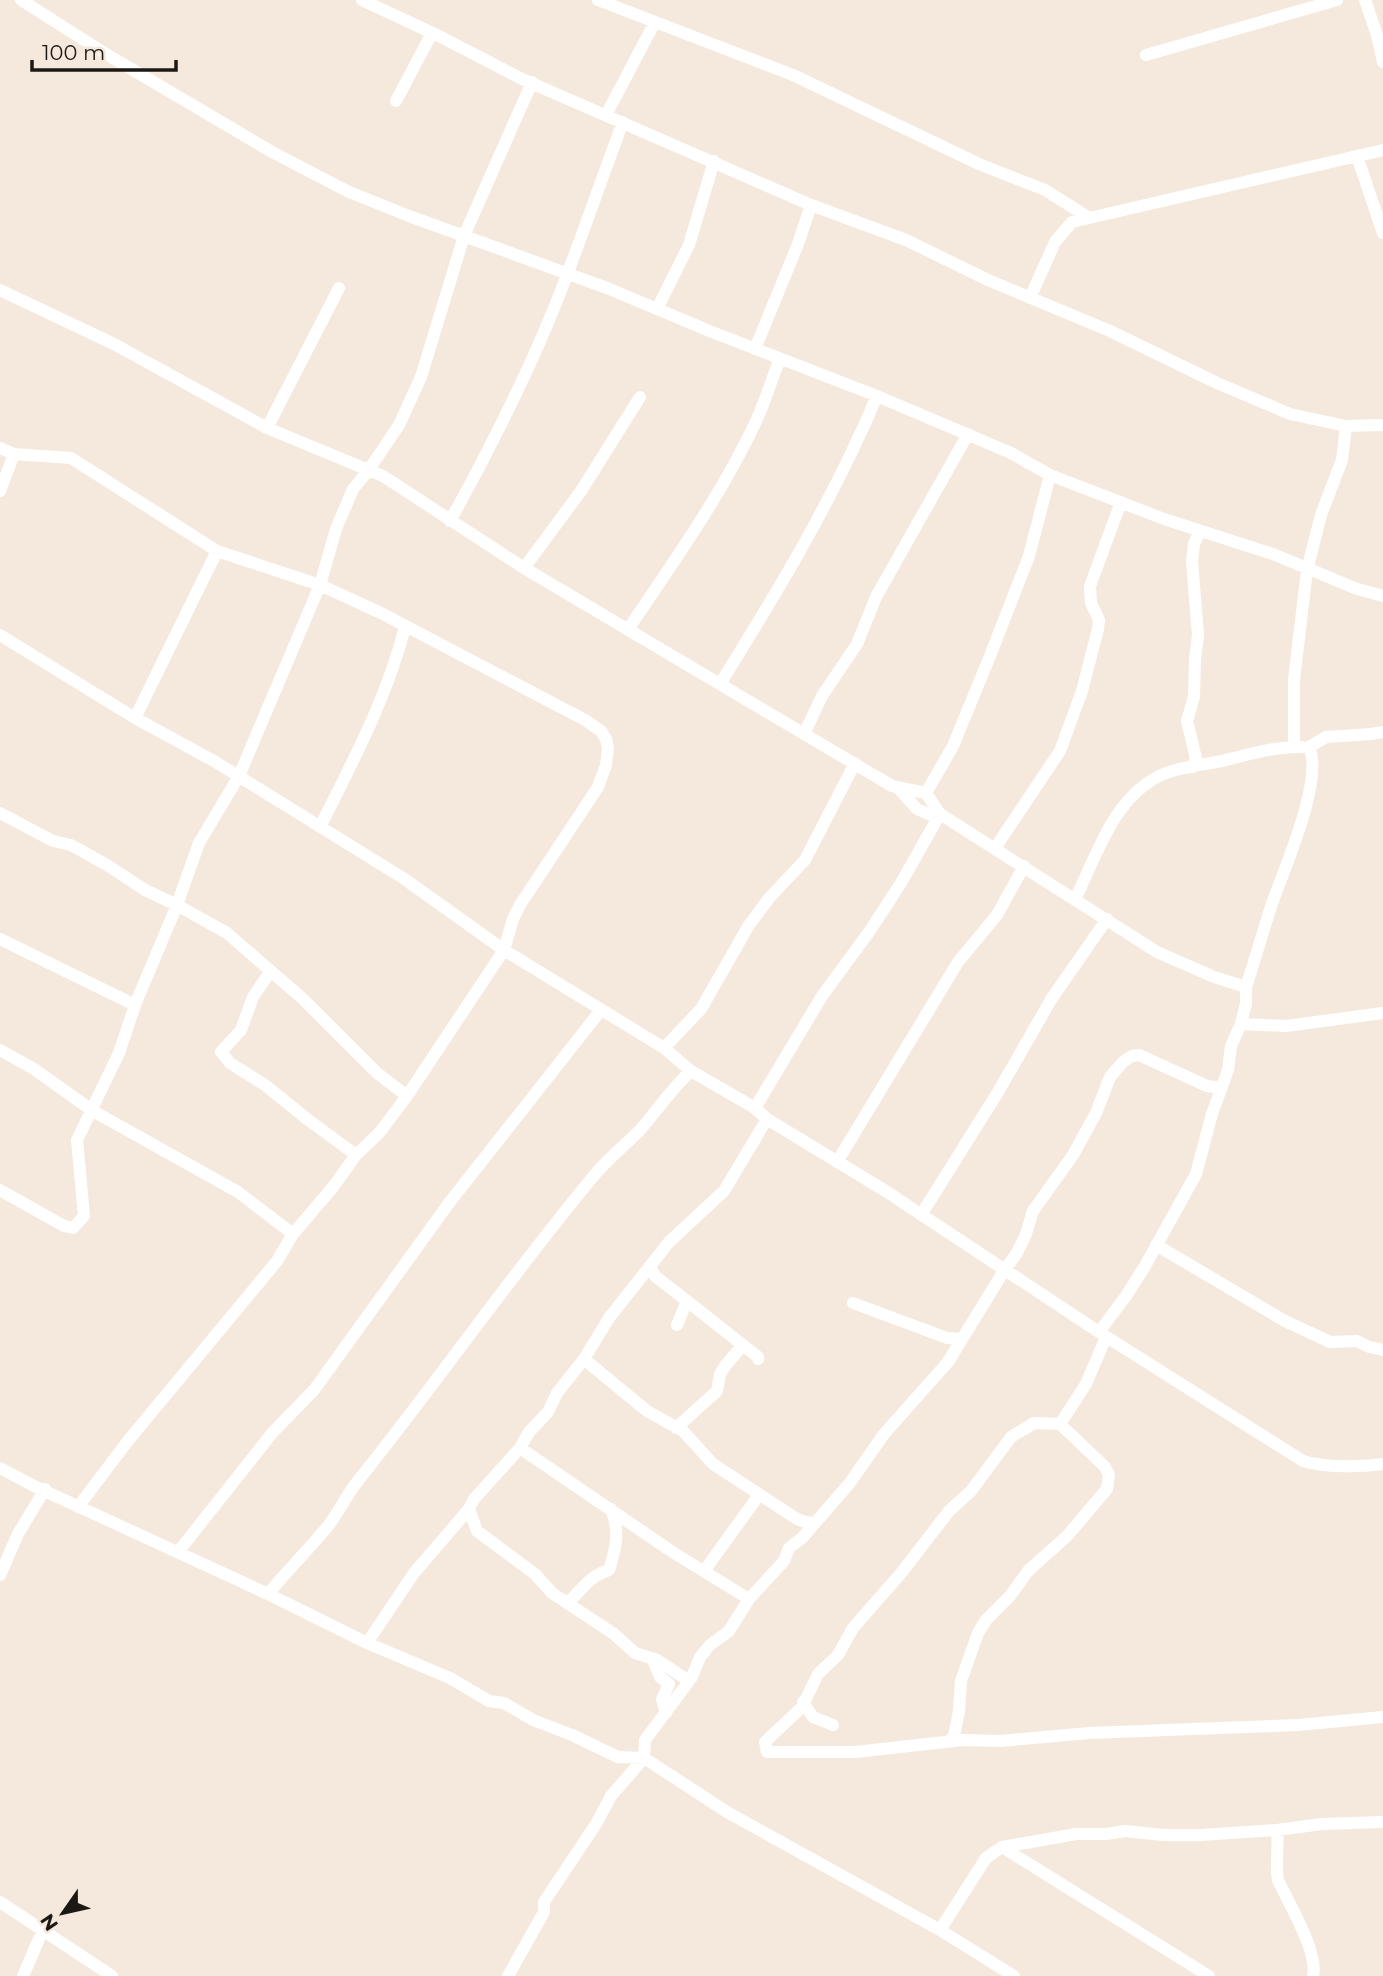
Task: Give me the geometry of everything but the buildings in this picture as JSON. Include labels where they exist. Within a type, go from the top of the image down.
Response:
[{"type":"street","points":[[21,0],[106,54],[272,152],[348,191],[567,273],[877,396],[1011,453],[1050,475],[1199,531],[1273,555],[1357,589],[1383,596]]},
{"type":"street","points":[[598,0],[793,75],[979,164],[1045,190],[1088,217]]},
{"type":"street","points":[[1146,55],[1337,0]]},
{"type":"street","points":[[1365,0],[1383,62]]},
{"type":"street","points":[[365,1],[532,82],[811,205],[906,240],[1290,414],[1346,426],[1383,425]]},
{"type":"street","points":[[606,115],[655,22]]},
{"type":"street","points":[[396,101],[432,33]]},
{"type":"street","points":[[0,1190],[64,1226],[73,1228],[84,1216],[77,1140],[119,1054],[135,1005],[177,905],[199,843],[239,776],[320,585],[336,529],[353,489],[400,425],[421,377],[464,236],[532,82]]},
{"type":"street","points":[[450,521],[529,366],[623,122]]},
{"type":"street","points":[[1030,298],[1062,232],[1072,222],[1383,150]]},
{"type":"street","points":[[1357,156],[1383,233]]},
{"type":"street","points":[[657,309],[689,245],[714,162]]},
{"type":"street","points":[[755,349],[811,205]]},
{"type":"street","points":[[267,428],[339,288]]},
{"type":"street","points":[[0,290],[114,344],[267,428],[383,476],[524,568],[892,786],[926,793]]},
{"type":"street","points":[[629,628],[687,544],[721,485],[757,419],[780,359]]},
{"type":"street","points":[[720,684],[791,568],[852,456],[877,396]]},
{"type":"street","points":[[524,568],[581,491],[640,397]]},
{"type":"street","points":[[1294,746],[1293,680],[1307,570],[1321,514],[1342,460],[1346,426]]},
{"type":"street","points":[[804,734],[829,685],[856,644],[876,597],[968,434]]},
{"type":"street","points":[[0,448],[14,454],[71,458],[217,551],[320,585],[429,637],[585,720],[601,731],[608,748],[606,765],[598,787],[520,905],[504,950],[407,1096],[380,1132],[356,1155],[293,1234],[277,1261],[127,1442],[78,1507]]},
{"type":"street","points":[[0,491],[14,454]]},
{"type":"street","points":[[926,793],[953,746],[1029,556],[1050,475]]},
{"type":"street","points":[[995,848],[1060,751],[1082,691],[1098,629],[1097,612],[1090,603],[1090,586],[1121,502]]},
{"type":"street","points":[[1193,767],[1196,758],[1187,721],[1194,697],[1198,635],[1192,561],[1199,531]]},
{"type":"street","points":[[135,718],[217,551]]},
{"type":"street","points":[[320,827],[371,726],[395,667],[405,627]]},
{"type":"street","points":[[0,635],[135,718],[215,761],[403,877],[504,950],[664,1048],[691,1071],[755,1108],[767,1119],[921,1214],[1102,1334],[1303,1461],[1317,1465],[1383,1464]]},
{"type":"street","points":[[1076,899],[1101,842],[1122,808],[1157,777],[1174,770],[1294,746],[1309,747],[1326,737],[1383,732]]},
{"type":"street","points":[[1060,1424],[1086,1384],[1102,1334],[1196,1174],[1212,1114],[1228,1070],[1231,1046],[1241,1024],[1246,1003],[1246,987],[1307,804],[1313,764],[1309,747]]},
{"type":"street","points":[[664,1048],[701,1009],[749,925],[770,897],[805,860],[855,764]]},
{"type":"street","points":[[898,788],[917,809],[939,816],[995,848],[1157,952],[1214,977],[1246,987]]},
{"type":"street","points":[[926,793],[939,816]]},
{"type":"street","points":[[0,813],[53,841],[71,845],[145,890],[227,933],[303,999],[377,1073],[407,1096]]},
{"type":"street","points":[[755,1108],[822,996],[901,883],[939,816]]},
{"type":"street","points":[[837,1162],[958,962],[997,915],[1024,866]]},
{"type":"street","points":[[921,1214],[998,1092],[1052,998],[1107,919]]},
{"type":"street","points":[[0,939],[135,1005]]},
{"type":"street","points":[[270,972],[253,997],[241,1030],[222,1052],[230,1063],[265,1085],[356,1155]]},
{"type":"street","points":[[178,1552],[273,1432],[314,1390],[449,1203],[601,1010]]},
{"type":"street","points":[[1241,1024],[1286,1026],[1383,1013]]},
{"type":"street","points":[[0,1050],[34,1069],[93,1111],[238,1192],[293,1234]]},
{"type":"street","points":[[508,1976],[544,1912],[544,1902],[596,1824],[611,1796],[644,1758],[645,1740],[692,1677],[700,1657],[710,1645],[729,1631],[749,1600],[784,1561],[789,1548],[802,1538],[849,1484],[884,1434],[948,1362],[1017,1253],[1033,1211],[1073,1156],[1096,1113],[1110,1077],[1124,1061],[1139,1055],[1208,1086],[1222,1088]]},
{"type":"street","points":[[268,1594],[329,1525],[355,1485],[444,1372],[521,1266],[599,1170],[641,1128],[674,1087],[691,1071]]},
{"type":"street","points":[[366,1643],[414,1573],[520,1448],[528,1432],[548,1412],[557,1393],[584,1359],[609,1318],[669,1242],[724,1191],[767,1119]]},
{"type":"street","points":[[1156,1245],[1286,1321],[1330,1342],[1357,1341],[1383,1350]]},
{"type":"street","points":[[650,1266],[655,1276],[758,1359]]},
{"type":"street","points":[[677,1325],[687,1301]]},
{"type":"street","points":[[853,1303],[933,1334],[955,1340],[962,1339]]},
{"type":"street","points":[[676,1428],[717,1391],[720,1374],[743,1345]]},
{"type":"street","points":[[584,1359],[647,1411],[689,1436],[713,1464],[797,1519],[808,1524],[816,1522]]},
{"type":"street","points":[[948,1742],[954,1736],[956,1728],[963,1673],[982,1626],[1028,1571],[1067,1536],[1107,1489],[1109,1475],[1105,1467],[1060,1424],[1034,1423],[1011,1437],[971,1491],[949,1511],[902,1572],[853,1628],[838,1655],[818,1674],[802,1707],[769,1736],[765,1742],[768,1752],[855,1752],[948,1742],[1000,1741],[1089,1733],[1298,1725],[1383,1717]]},
{"type":"street","points":[[520,1448],[749,1600]]},
{"type":"street","points":[[0,1468],[366,1643],[450,1678],[489,1701],[504,1703],[534,1720],[618,1757],[644,1758],[759,1830],[940,1930],[1014,1976]]},
{"type":"street","points":[[0,1567],[41,1488]]},
{"type":"street","points":[[0,1575],[41,1488]]},
{"type":"street","points":[[704,1571],[759,1495]]},
{"type":"street","points":[[469,1509],[477,1531],[535,1574],[552,1592],[624,1642],[635,1653],[652,1658],[687,1679],[692,1677]]},
{"type":"street","points":[[568,1602],[592,1577],[609,1570],[617,1547],[616,1521],[611,1509]]},
{"type":"street","points":[[652,1658],[660,1677],[668,1684],[662,1699],[666,1713]]},
{"type":"street","points":[[803,1703],[813,1717],[833,1725]]},
{"type":"street","points":[[940,1930],[986,1858],[1002,1847],[1076,1834],[1125,1831],[1201,1835],[1322,1824],[1383,1822]]},
{"type":"street","points":[[1277,1830],[1278,1880],[1311,1953],[1313,1976]]},
{"type":"street","points":[[1002,1847],[1209,1976]]},
{"type":"street","points":[[0,1902],[112,1976]]},
{"type":"street","points":[[0,1913],[96,1976]]},
{"type":"street","points":[[23,1976],[39,1939]]}]
